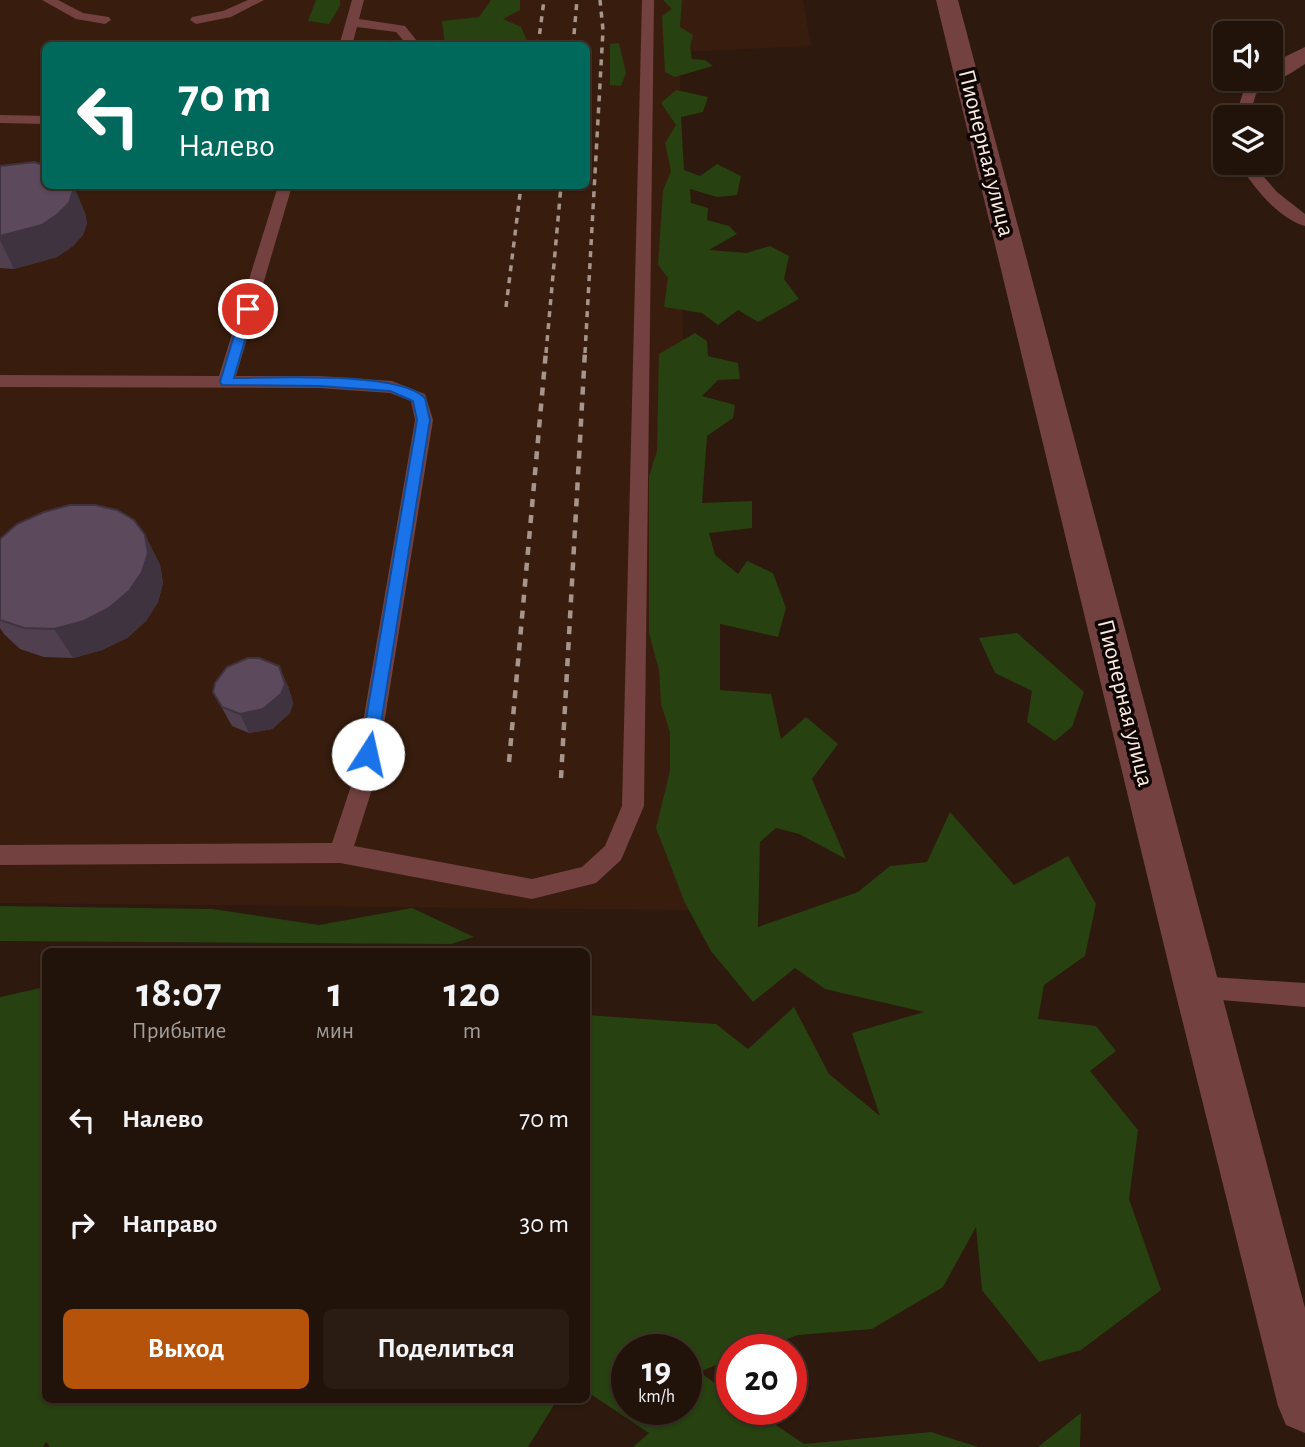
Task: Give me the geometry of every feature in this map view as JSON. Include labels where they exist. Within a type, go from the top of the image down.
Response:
[{"type":"street","name":"Пионерная улица","points":[[947,0],[1196,987],[1305,1406]]},
{"type":"street","points":[[1283,67],[1305,54]]},
{"type":"lane","points":[[48,0],[80,16],[105,20]]},
{"type":"lane","points":[[197,20],[226,14],[258,0]]},
{"type":"lane","points":[[346,42],[358,0]]},
{"type":"lane","points":[[0,855],[340,853],[532,889],[588,876],[613,853],[633,806],[648,0]]},
{"type":"lane","points":[[352,22],[400,29],[411,42]]},
{"type":"lane","points":[[0,119],[42,120]]},
{"type":"lane","points":[[1253,175],[1276,201],[1305,222]]},
{"type":"lane","points":[[226,382],[284,189]]},
{"type":"lane","points":[[0,381],[319,382],[392,387],[419,398],[424,420],[364,780],[340,853]]},
{"type":"lane","points":[[1196,987],[1305,995]]},
{"type":"shaded area","points":[[0,0],[803,0],[811,46],[680,52],[689,910],[0,903]]},
{"type":"green space","points":[[316,0],[340,0],[340,6],[329,24],[308,21]]},
{"type":"green space","points":[[491,0],[520,0],[520,10],[503,19],[521,27],[528,42],[445,42],[442,21],[479,17]]},
{"type":"green space","points":[[663,0],[682,0],[680,27],[693,35],[690,47],[692,59],[705,60],[713,66],[675,77],[665,72],[662,16],[672,9]]},
{"type":"green space","points":[[619,43],[626,73],[621,86],[610,85],[610,44]]},
{"type":"green space","points":[[676,90],[708,97],[703,112],[681,117],[684,170],[700,176],[717,164],[741,176],[737,195],[717,197],[690,189],[691,203],[708,208],[707,220],[729,226],[737,234],[709,250],[746,253],[770,246],[789,256],[784,279],[799,299],[758,322],[738,310],[718,325],[702,313],[664,307],[668,278],[658,265],[663,191],[671,171],[665,143],[676,125],[661,103]]},
{"type":"green space","points":[[695,333],[707,341],[708,356],[738,363],[740,379],[718,380],[702,396],[735,405],[733,418],[707,436],[702,503],[752,501],[752,528],[709,533],[715,555],[738,574],[747,561],[773,573],[786,608],[778,637],[720,624],[720,690],[771,694],[781,739],[806,717],[838,744],[812,779],[846,859],[799,834],[776,828],[760,842],[758,927],[858,892],[890,866],[927,862],[950,812],[1014,885],[1068,856],[1096,904],[1085,956],[1044,985],[1038,1019],[1096,1026],[1116,1051],[1090,1071],[1138,1130],[1129,1199],[1161,1290],[1081,1350],[1039,1362],[982,1290],[976,1227],[943,1287],[872,1329],[807,1334],[716,1334],[716,1365],[702,1371],[702,1334],[611,1334],[611,1408],[590,1394],[590,1015],[716,1024],[748,1049],[794,1007],[829,1074],[880,1116],[852,1033],[924,1012],[825,989],[795,968],[753,1002],[711,951],[685,903],[656,828],[670,771],[670,732],[661,704],[659,670],[649,633],[649,477],[657,451],[659,354]]},
{"type":"green space","points":[[1017,633],[1084,692],[1072,727],[1055,741],[1027,722],[1032,691],[995,673],[979,638]]},
{"type":"green space","points":[[0,906],[212,909],[319,925],[412,908],[474,937],[451,944],[0,941]]},
{"type":"green space","points":[[42,988],[42,1403],[555,1403],[528,1447],[50,1447],[46,1442],[43,1447],[0,1447],[0,997]]},
{"type":"green space","points":[[702,1374],[716,1384],[716,1425],[776,1425],[804,1444],[931,1432],[978,1447],[633,1447],[649,1433],[637,1425],[702,1425]]},
{"type":"green space","points":[[1081,1413],[1080,1447],[1038,1447]]},
{"type":"building","points":[[34,162],[42,165],[42,189],[73,189],[69,203],[42,225],[0,236],[0,166]]},
{"type":"building","points":[[70,505],[95,505],[117,510],[134,520],[145,535],[148,553],[142,572],[129,591],[109,608],[84,621],[54,629],[24,628],[0,620],[0,539],[17,524],[44,512]]},
{"type":"building","points":[[248,658],[259,658],[279,666],[285,684],[281,694],[263,709],[240,714],[222,707],[213,692],[215,683],[227,667]]},
{"type":"railway","points":[[539,42],[544,0]]},
{"type":"railway","points":[[573,42],[577,0]]},
{"type":"railway","points":[[585,353],[603,30],[600,0]]},
{"type":"railway","points":[[506,307],[521,189]]},
{"type":"railway","points":[[546,353],[561,189]]},
{"type":"railway","points":[[509,762],[546,351]]},
{"type":"railway","points":[[561,778],[585,351]]},
{"type":"route","points":[[248,309],[226,382],[319,382],[392,387],[419,398],[424,420],[368,754]]}]
